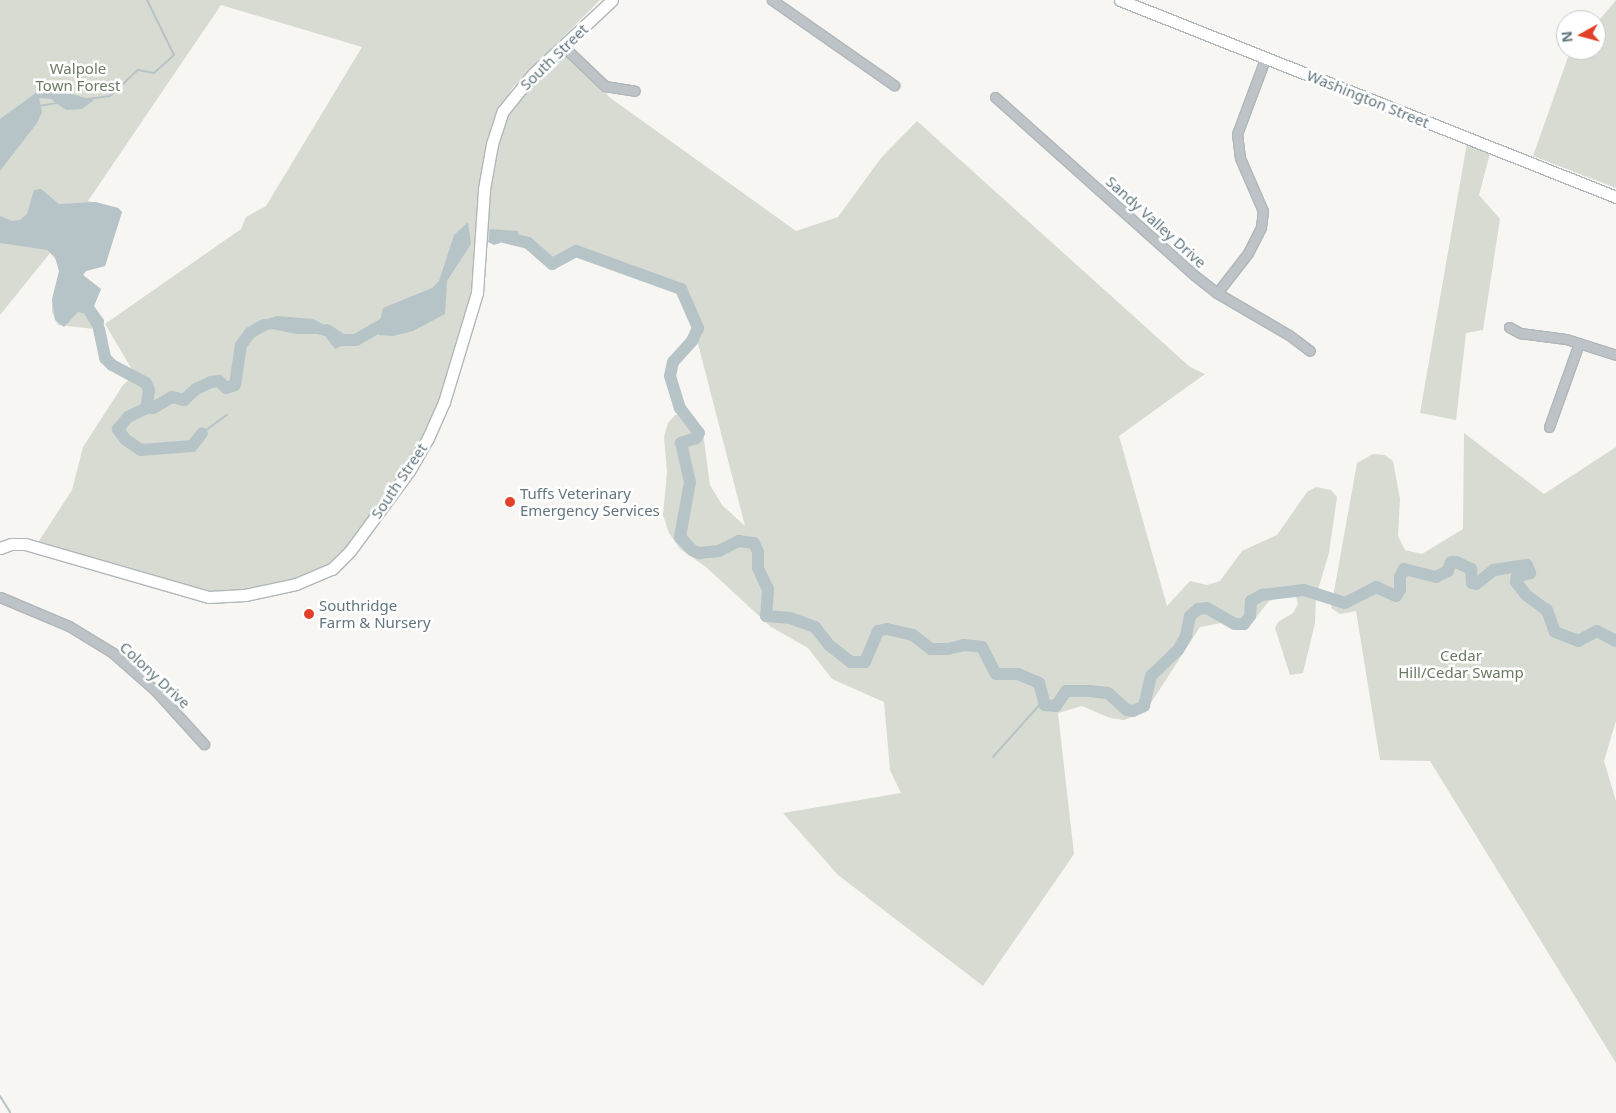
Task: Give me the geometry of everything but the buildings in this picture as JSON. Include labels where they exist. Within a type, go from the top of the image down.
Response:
[{"type":"street","name":"South Street","points":[[0,548],[11,544],[30,545],[209,597],[251,594],[296,584],[332,569],[350,551],[402,481],[434,426],[477,293],[484,189],[495,130],[503,111],[516,92],[612,0]]},
{"type":"street","points":[[772,0],[894,85]]},
{"type":"street","name":"Washington Street","points":[[1120,0],[1616,197]]},
{"type":"street","points":[[564,47],[604,86],[635,91]]},
{"type":"street","points":[[1217,293],[1248,253],[1261,227],[1260,199],[1240,158],[1237,134],[1265,59]]},
{"type":"street","name":"Sandy Valley Drive","points":[[995,97],[1217,293],[1289,335],[1310,351]]},
{"type":"street","points":[[1509,327],[1520,333],[1579,343],[1616,355]]},
{"type":"street","points":[[1549,427],[1579,343]]},
{"type":"street","name":"Colony Drive","points":[[0,597],[69,626],[113,653],[155,690],[204,744]]},
{"type":"green space","name":"Walpole Town Forest","points":[[0,0],[600,0],[513,87],[494,119],[508,117],[526,90],[571,47],[609,97],[796,231],[838,217],[881,158],[917,121],[1190,367],[1205,374],[1119,436],[1167,606],[1190,581],[1207,585],[1220,581],[1242,551],[1277,535],[1307,492],[1316,487],[1331,490],[1337,497],[1329,553],[1316,596],[1315,623],[1303,673],[1290,675],[1275,628],[1278,622],[1293,613],[1298,604],[1296,597],[1280,597],[1269,601],[1249,626],[1238,629],[1221,623],[1200,627],[1147,709],[1137,715],[1124,720],[1110,718],[1082,706],[1058,713],[1074,854],[983,986],[838,875],[783,813],[901,793],[890,770],[884,702],[832,679],[808,648],[771,627],[706,567],[680,549],[669,533],[663,515],[667,472],[664,437],[668,423],[675,415],[685,413],[703,433],[710,485],[722,505],[745,526],[696,336],[697,322],[687,298],[674,285],[576,251],[552,264],[535,247],[518,238],[482,238],[481,267],[428,438],[350,551],[322,575],[222,597],[35,547],[72,490],[83,447],[123,385],[132,377],[137,378],[105,324],[241,229],[246,217],[266,206],[362,47],[221,5],[88,201],[118,208],[122,212],[105,266],[86,271],[83,275],[101,289],[94,306],[50,253],[0,315]]},
{"type":"green space","points":[[1616,0],[1616,188],[1533,156],[1567,60],[1606,60],[1606,12]]},
{"type":"green space","points":[[1467,143],[1492,146],[1479,195],[1500,219],[1483,330],[1466,333],[1456,420],[1420,413]]},
{"type":"green space","points":[[52,299],[74,315],[78,312],[84,314],[94,329],[58,325],[52,312]]},
{"type":"green space","name":"Cedar Hill/Cedar Swamp","points":[[1464,433],[1544,494],[1616,447],[1616,721],[1604,761],[1616,801],[1616,1063],[1430,761],[1380,760],[1356,611],[1340,614],[1331,608],[1357,463],[1373,454],[1385,455],[1393,461],[1400,499],[1398,536],[1405,550],[1422,554],[1463,529]]},
{"type":"shaded area","points":[[44,87],[94,100],[82,109],[66,110],[51,99],[39,98],[42,112],[37,123],[0,171],[0,119]]},
{"type":"shaded area","points":[[41,189],[59,204],[96,202],[118,208],[122,212],[105,266],[86,271],[83,275],[101,289],[94,306],[104,320],[103,344],[84,314],[78,312],[64,327],[55,320],[52,299],[59,271],[55,257],[47,250],[0,243],[0,216],[12,221],[20,220],[27,214],[34,190]]},
{"type":"shaded area","points":[[468,222],[471,244],[447,281],[445,314],[413,331],[393,336],[379,335],[375,326],[380,321],[383,308],[432,288],[439,281],[454,235]]},
{"type":"shaded area","points":[[490,229],[518,231],[520,243],[506,241],[494,245],[488,242]]},
{"type":"shaded area","points":[[277,316],[313,319],[334,330],[343,345],[335,349],[325,336],[317,334],[296,334],[272,329],[250,333],[257,322]]},
{"type":"waterway","points":[[88,99],[110,96],[138,70],[154,73],[174,55],[147,0]]},
{"type":"waterway","points":[[38,106],[58,103]]},
{"type":"waterway","points":[[504,237],[528,243],[552,264],[576,251],[681,289],[698,328],[692,341],[673,362],[670,376],[680,408],[699,433],[696,438],[681,443],[690,482],[680,537],[692,550],[699,553],[719,551],[739,541],[754,543],[758,552],[758,568],[768,589],[766,616],[790,618],[815,627],[829,645],[851,662],[865,662],[878,631],[887,629],[913,635],[931,649],[948,649],[964,645],[982,647],[996,674],[1018,674],[1039,683],[1045,705],[1056,706],[1066,691],[1089,691],[1108,693],[1127,710],[1133,711],[1144,706],[1151,676],[1178,650],[1186,636],[1190,616],[1198,609],[1207,608],[1235,624],[1244,624],[1250,616],[1251,601],[1262,595],[1304,590],[1345,603],[1376,587],[1396,596],[1400,590],[1400,577],[1404,569],[1436,577],[1448,571],[1451,562],[1456,562],[1471,569],[1472,583],[1476,584],[1494,570],[1527,565],[1530,573],[1517,577],[1516,582],[1526,595],[1547,610],[1555,632],[1578,641],[1597,631],[1616,641]]},
{"type":"waterway","points":[[327,330],[342,340],[356,340],[389,321]]},
{"type":"waterway","points":[[99,329],[105,358],[112,365],[146,383],[149,390],[147,404],[153,408],[172,397],[184,400],[196,389],[211,382],[219,381],[226,388],[235,385],[241,345],[250,333],[264,325]]},
{"type":"waterway","points":[[149,407],[128,417],[118,429],[125,439],[141,450],[192,446],[202,433]]},
{"type":"waterway","points":[[202,433],[227,415]]},
{"type":"waterway","points":[[993,757],[1042,702]]},
{"type":"waterway","points":[[0,1096],[10,1112]]},
{"type":"place","name":"Tuffs Veterinary Emergency Services","points":[[510,502]]},
{"type":"place","name":"Southridge Farm & Nursery","points":[[309,614]]}]
